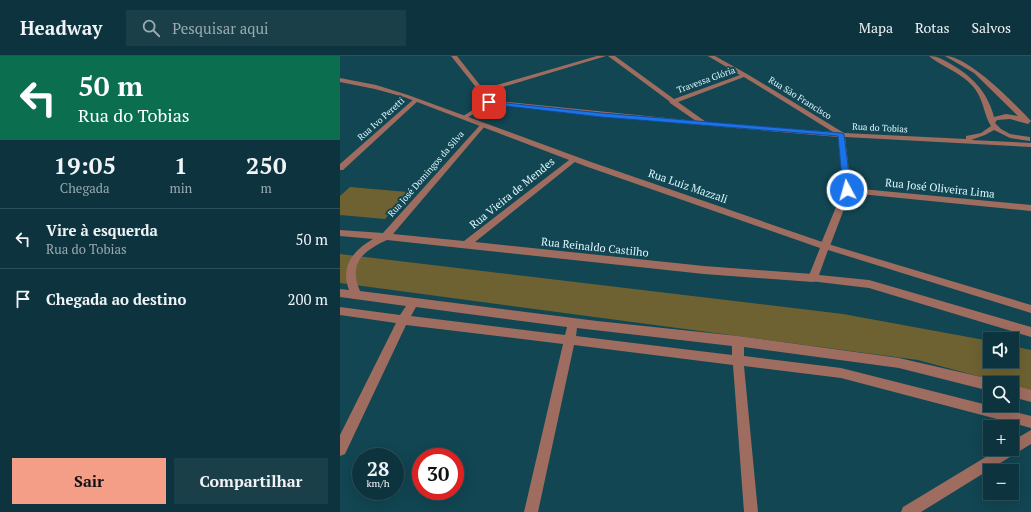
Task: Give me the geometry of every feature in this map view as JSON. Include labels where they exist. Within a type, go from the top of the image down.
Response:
[{"type":"street","points":[[454,56],[474,82],[483,90],[489,102],[463,118]]},
{"type":"street","points":[[483,90],[603,56]]},
{"type":"street","points":[[611,56],[704,124]]},
{"type":"street","name":"Rua São Francisco","points":[[711,56],[745,75],[841,134]]},
{"type":"street","points":[[932,56],[964,74],[980,90],[985,98],[993,124],[1008,135],[1031,138]]},
{"type":"street","points":[[948,56],[976,72],[1029,122]]},
{"type":"street","name":"Travessa Glória","points":[[672,102],[745,75]]},
{"type":"street","name":"Rua Luiz Mazzali","points":[[340,80],[376,87],[416,100],[573,158],[825,246],[1031,308]]},
{"type":"street","name":"Rua Ivo Peretti","points":[[340,168],[416,100]]},
{"type":"street","name":"Rua do Tobias","points":[[489,102],[601,115],[704,124],[1031,145]]},
{"type":"street","points":[[958,141],[983,134],[998,117],[1009,116],[1029,122]]},
{"type":"street","name":"Rua José Domingos da Silva","points":[[385,237],[483,125]]},
{"type":"street","points":[[841,134],[847,190],[813,278],[869,284],[1031,332]]},
{"type":"street","name":"Rua Vieira de Mendes","points":[[465,245],[573,158]]},
{"type":"street","name":"Rua José Oliveira Lima","points":[[847,190],[1031,208]]},
{"type":"street","name":"Rua Reinaldo Castilho","points":[[340,233],[409,238],[704,270],[813,278]]},
{"type":"street","points":[[356,294],[350,285],[352,262],[358,252],[368,244],[385,237]]},
{"type":"street","points":[[340,293],[573,323],[738,341],[899,363],[983,382]]},
{"type":"street","points":[[340,449],[403,320],[414,302]]},
{"type":"street","points":[[340,311],[841,373],[1031,422]]},
{"type":"street","points":[[531,512],[573,323]]},
{"type":"street","points":[[738,341],[738,360],[751,512]]},
{"type":"street","points":[[1019,393],[1031,396]]},
{"type":"street","points":[[1019,445],[1031,437]]},
{"type":"street","points":[[908,512],[1000,456]]},
{"type":"shaded area","points":[[350,187],[408,192],[385,219],[340,215],[340,196]]},
{"type":"shaded area","points":[[340,254],[843,314],[983,340],[983,368],[1019,368],[1019,347],[1031,350],[1031,391],[1019,388],[1019,376],[983,376],[983,378],[918,360],[340,283]]},
{"type":"route","points":[[489,102],[601,115],[841,134],[847,190]]}]
